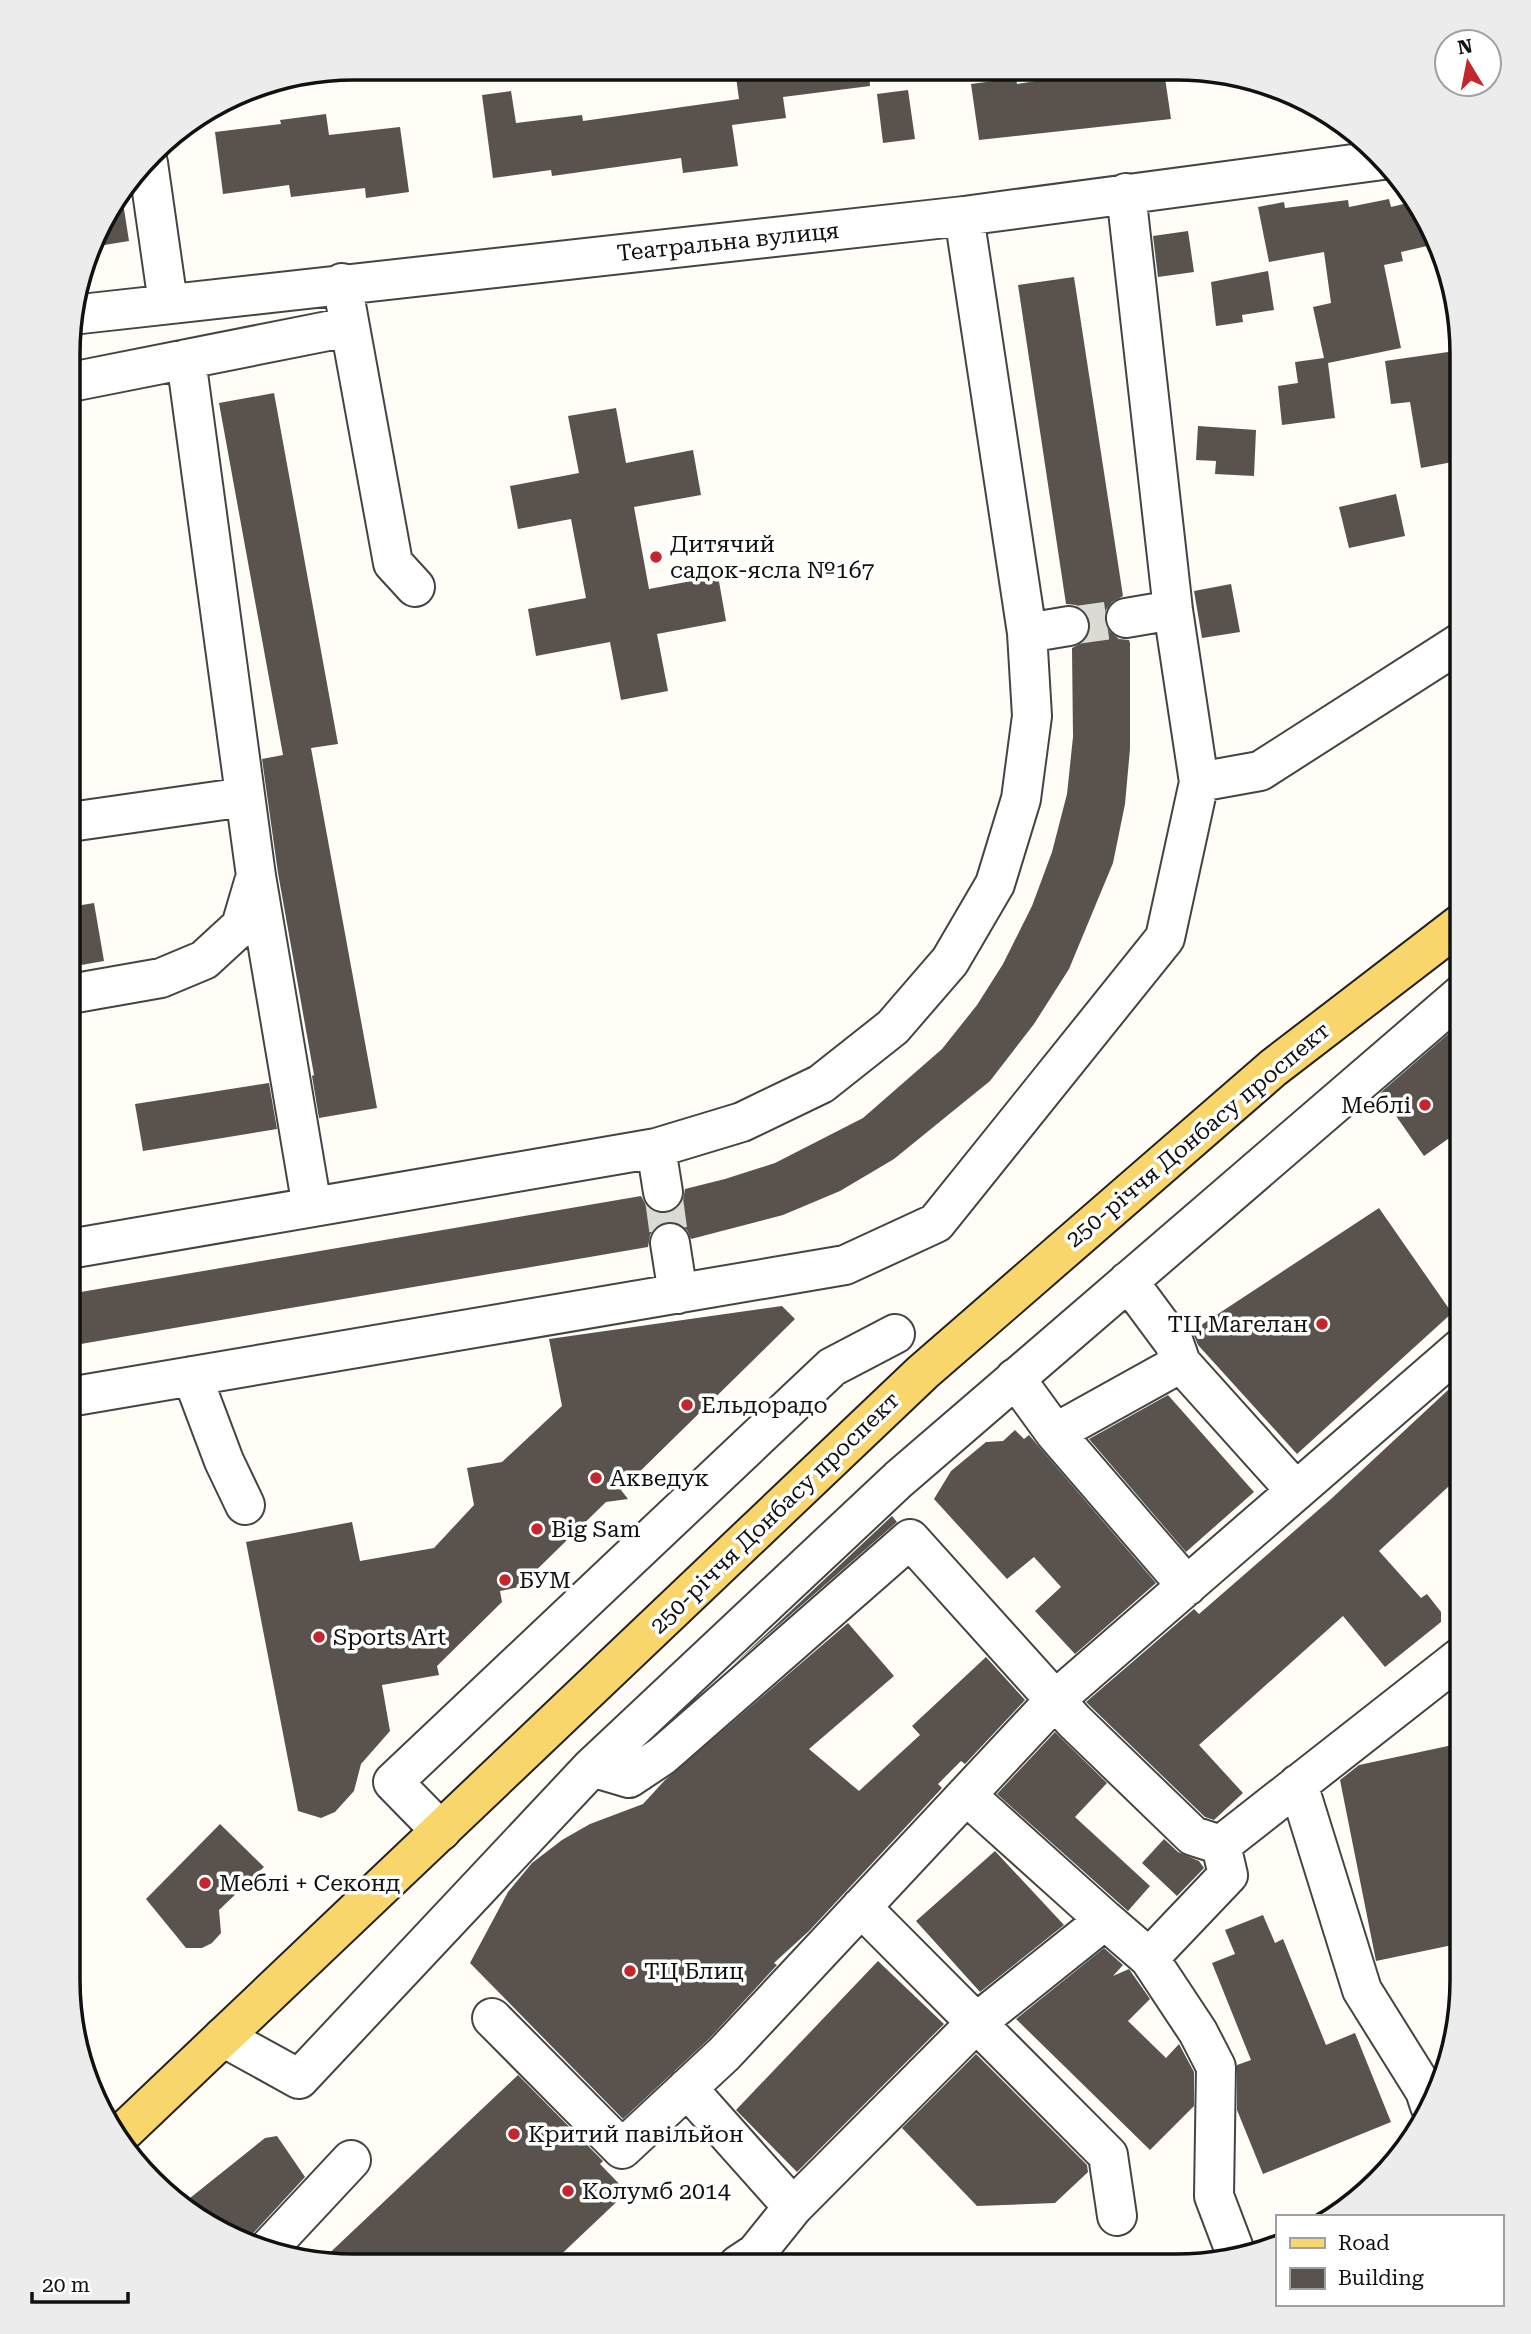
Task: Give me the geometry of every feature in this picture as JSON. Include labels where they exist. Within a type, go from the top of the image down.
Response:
[{"type":"main road","name":"250-річчя Донбасу проспект","points":[[126,2130],[923,1372],[1273,1068],[1450,931]]},
{"type":"street","name":"Театральна вулиця","points":[[84,314],[964,216],[1371,162]]},
{"type":"street","points":[[149,173],[168,303]]},
{"type":"street","points":[[80,1395],[845,1265],[936,1223],[1165,938],[1199,782],[1173,610],[1126,193]]},
{"type":"street","points":[[80,1247],[656,1148],[742,1122],[821,1084],[892,1027],[950,961],[995,884],[1021,799],[1032,716],[1027,633],[964,216]]},
{"type":"street","points":[[342,283],[393,563],[415,587]]},
{"type":"street","points":[[80,380],[348,327]]},
{"type":"street","points":[[186,359],[256,876],[312,1207]]},
{"type":"street","points":[[1126,618],[1173,610]]},
{"type":"street","points":[[1027,633],[1069,626]]},
{"type":"street","points":[[1199,782],[1260,771],[1450,649]]},
{"type":"street","points":[[80,821],[245,797]]},
{"type":"street","points":[[80,992],[161,978],[204,961],[241,926],[256,876]]},
{"type":"street","points":[[223,2037],[299,2079],[592,1767],[899,1479],[1450,1004]]},
{"type":"street","points":[[656,1148],[663,1192]]},
{"type":"street","points":[[670,1243],[678,1294]]},
{"type":"street","points":[[1128,1281],[1174,1343],[1181,1363],[1296,1491]]},
{"type":"street","points":[[441,1831],[393,1782],[832,1367],[895,1334]]},
{"type":"street","points":[[492,2018],[622,2149],[724,2054],[1055,1700],[1450,1357]]},
{"type":"street","points":[[1055,1433],[1181,1363]]},
{"type":"street","points":[[192,1376],[224,1461],[245,1505]]},
{"type":"street","points":[[1015,1378],[1055,1433],[1186,1586]]},
{"type":"street","points":[[592,1767],[629,1779],[662,1756],[910,1539],[1055,1700],[1193,1836],[1221,1845]]},
{"type":"street","points":[[1221,1845],[1450,1665]]},
{"type":"street","points":[[1298,1784],[1362,1990],[1426,2093]]},
{"type":"street","points":[[966,1795],[1149,1958],[1198,2032],[1216,2067],[1213,2196],[1233,2247]]},
{"type":"street","points":[[1149,1958],[1228,1875],[1221,1845]]},
{"type":"street","points":[[861,1907],[1108,2155],[1117,2216]]},
{"type":"street","points":[[754,2254],[793,2207],[976,2023],[1105,1920]]},
{"type":"street","points":[[687,2088],[793,2207]]},
{"type":"street","points":[[275,2241],[351,2160]]},
{"type":"building","points":[[736,80],[870,80],[870,86],[783,97],[786,118],[732,125],[738,166],[683,173],[681,158],[552,176],[551,170],[493,178],[482,95],[511,91],[516,123],[582,115],[583,121],[739,99]]},
{"type":"building","points":[[1016,80],[1017,84],[1042,80],[1165,80],[1171,119],[979,140],[971,84]]},
{"type":"building","points":[[908,90],[915,139],[883,143],[877,94]]},
{"type":"building","points":[[326,114],[329,135],[400,127],[409,192],[366,198],[365,188],[291,197],[289,185],[223,194],[215,132],[281,124],[280,120]]},
{"type":"building","points":[[1389,199],[1391,207],[1405,204],[1428,246],[1401,252],[1403,261],[1384,265],[1401,348],[1328,363],[1335,418],[1282,425],[1278,386],[1298,383],[1295,362],[1324,358],[1313,307],[1331,303],[1324,252],[1269,262],[1258,207],[1284,202],[1285,208],[1348,200],[1349,207]]},
{"type":"building","points":[[124,207],[129,241],[103,245]]},
{"type":"building","points":[[1188,231],[1194,272],[1158,277],[1153,236]]},
{"type":"building","points":[[1268,271],[1274,310],[1242,315],[1243,322],[1216,326],[1211,282]]},
{"type":"building","points":[[1074,277],[1123,596],[1112,602],[1106,610],[1104,621],[1110,632],[1119,639],[1129,640],[1130,643],[1130,749],[1125,804],[1113,863],[1069,969],[1034,1024],[990,1081],[894,1159],[840,1191],[783,1215],[691,1239],[687,1230],[678,1223],[666,1222],[656,1226],[650,1235],[648,1247],[80,1344],[80,1292],[641,1196],[646,1205],[655,1212],[667,1213],[676,1209],[683,1200],[685,1189],[775,1163],[863,1118],[942,1049],[977,1005],[1003,964],[1032,906],[1052,852],[1067,794],[1073,737],[1072,648],[1083,642],[1089,634],[1091,623],[1085,612],[1076,605],[1066,604],[1018,285]]},
{"type":"building","points":[[1450,352],[1450,462],[1421,468],[1410,402],[1391,404],[1385,361]]},
{"type":"building","points":[[274,393],[338,744],[311,748],[377,1108],[319,1118],[262,759],[283,755],[219,403]]},
{"type":"building","points":[[616,408],[626,463],[693,450],[701,495],[634,507],[649,589],[718,576],[726,621],[657,634],[668,691],[621,700],[610,642],[536,656],[528,609],[586,598],[571,519],[518,529],[510,486],[579,473],[568,416]]},
{"type":"building","points":[[1198,426],[1256,430],[1254,476],[1215,474],[1216,461],[1196,460]]},
{"type":"building","points":[[1396,494],[1405,536],[1349,548],[1339,507]]},
{"type":"building","points":[[1231,584],[1240,632],[1202,638],[1194,591]]},
{"type":"building","points":[[94,903],[104,961],[80,965],[80,905]]},
{"type":"building","name":"Меблі","points":[[1450,1032],[1450,1138],[1424,1156],[1380,1093]]},
{"type":"building","points":[[269,1083],[277,1129],[143,1151],[135,1104]]},
{"type":"building","name":"ТЦ Магелан","points":[[1379,1208],[1450,1310],[1450,1315],[1297,1454],[1198,1345],[1192,1331]]},
{"type":"building","points":[[782,1306],[795,1319],[621,1490],[628,1499],[606,1502],[519,1587],[500,1591],[502,1602],[437,1666],[439,1675],[382,1685],[390,1731],[361,1764],[354,1791],[335,1812],[321,1818],[298,1811],[246,1542],[352,1522],[360,1561],[434,1548],[474,1505],[467,1468],[502,1462],[562,1406],[549,1339]]},
{"type":"building","points":[[1450,1388],[1450,1485],[1379,1551],[1421,1598],[1427,1594],[1441,1612],[1441,1622],[1385,1667],[1343,1616],[1199,1745],[1243,1793],[1214,1820],[1205,1817],[1086,1702],[1194,1609],[1199,1614],[1331,1499]]},
{"type":"building","points":[[1168,1395],[1254,1492],[1186,1552],[1089,1439]]},
{"type":"building","points":[[1015,1430],[1024,1439],[1029,1435],[1156,1583],[1075,1654],[1035,1611],[1061,1587],[1034,1557],[1007,1579],[934,1499],[951,1471],[986,1442],[1003,1441]]},
{"type":"building","points":[[892,1516],[897,1522],[732,1666]]},
{"type":"building","points":[[848,1623],[894,1676],[809,1749],[859,1791],[920,1735],[912,1726],[986,1657],[1025,1700],[965,1764],[961,1761],[938,1784],[942,1788],[809,1931],[774,1963],[777,1965],[709,2039],[623,2119],[470,1963],[508,1892],[532,1863],[562,1840],[590,1824],[643,1804],[665,1780]]},
{"type":"building","points":[[1055,1732],[1107,1783],[1075,1817],[1150,1886],[1128,1911],[997,1794]]},
{"type":"building","points":[[1450,1746],[1450,1946],[1376,1961],[1340,1780],[1359,1765]]},
{"type":"building","name":"Меблі + Секонд","points":[[220,1824],[264,1867],[219,1910],[221,1933],[212,1943],[202,1948],[186,1948],[146,1899]]},
{"type":"building","points":[[1164,1839],[1178,1852],[1199,1861],[1204,1868],[1177,1896],[1142,1863]]},
{"type":"building","points":[[995,1851],[1064,1925],[980,1992],[916,1921]]},
{"type":"building","points":[[1263,1915],[1275,1943],[1283,1939],[1326,2045],[1355,2033],[1391,2122],[1263,2174],[1237,2110],[1237,2065],[1251,2060],[1212,1963],[1235,1954],[1225,1930]]},
{"type":"building","points":[[1104,1948],[1123,1965],[1113,1976],[1129,1969],[1150,1999],[1128,2021],[1166,2058],[1179,2044],[1194,2072],[1194,2106],[1150,2150],[1016,2019]]},
{"type":"building","points":[[878,1961],[944,2024],[797,2172],[736,2110]]},
{"type":"building","points":[[976,2054],[1087,2165],[1088,2172],[1055,2203],[977,2206],[902,2128]]},
{"type":"building","name":"Критий павільйон","points":[[518,2075],[603,2161],[600,2164],[627,2192],[562,2254],[330,2252]]},
{"type":"building","points":[[277,2136],[305,2177],[252,2234],[217,2217],[190,2198],[265,2138]]},
{"type":"tunnel","points":[[1069,626],[1126,618]]},
{"type":"tunnel","points":[[663,1192],[670,1243]]},
{"type":"place","name":"Дитячий садок-ясла №167","points":[[656,557]]},
{"type":"place","name":"Меблі","points":[[1425,1105]]},
{"type":"place","name":"ТЦ Магелан","points":[[1322,1324]]},
{"type":"place","name":"Ельдорадо","points":[[687,1405]]},
{"type":"place","name":"Акведук","points":[[596,1478]]},
{"type":"place","name":"Big Sam","points":[[537,1529]]},
{"type":"place","name":"БУМ","points":[[505,1580]]},
{"type":"place","name":"Sports Art","points":[[319,1637]]},
{"type":"place","name":"Меблі + Секонд","points":[[205,1883]]},
{"type":"place","name":"ТЦ Блиц","points":[[630,1971]]},
{"type":"place","name":"Критий павільйон","points":[[514,2134]]},
{"type":"place","name":"Колумб 2014","points":[[568,2191]]}]
